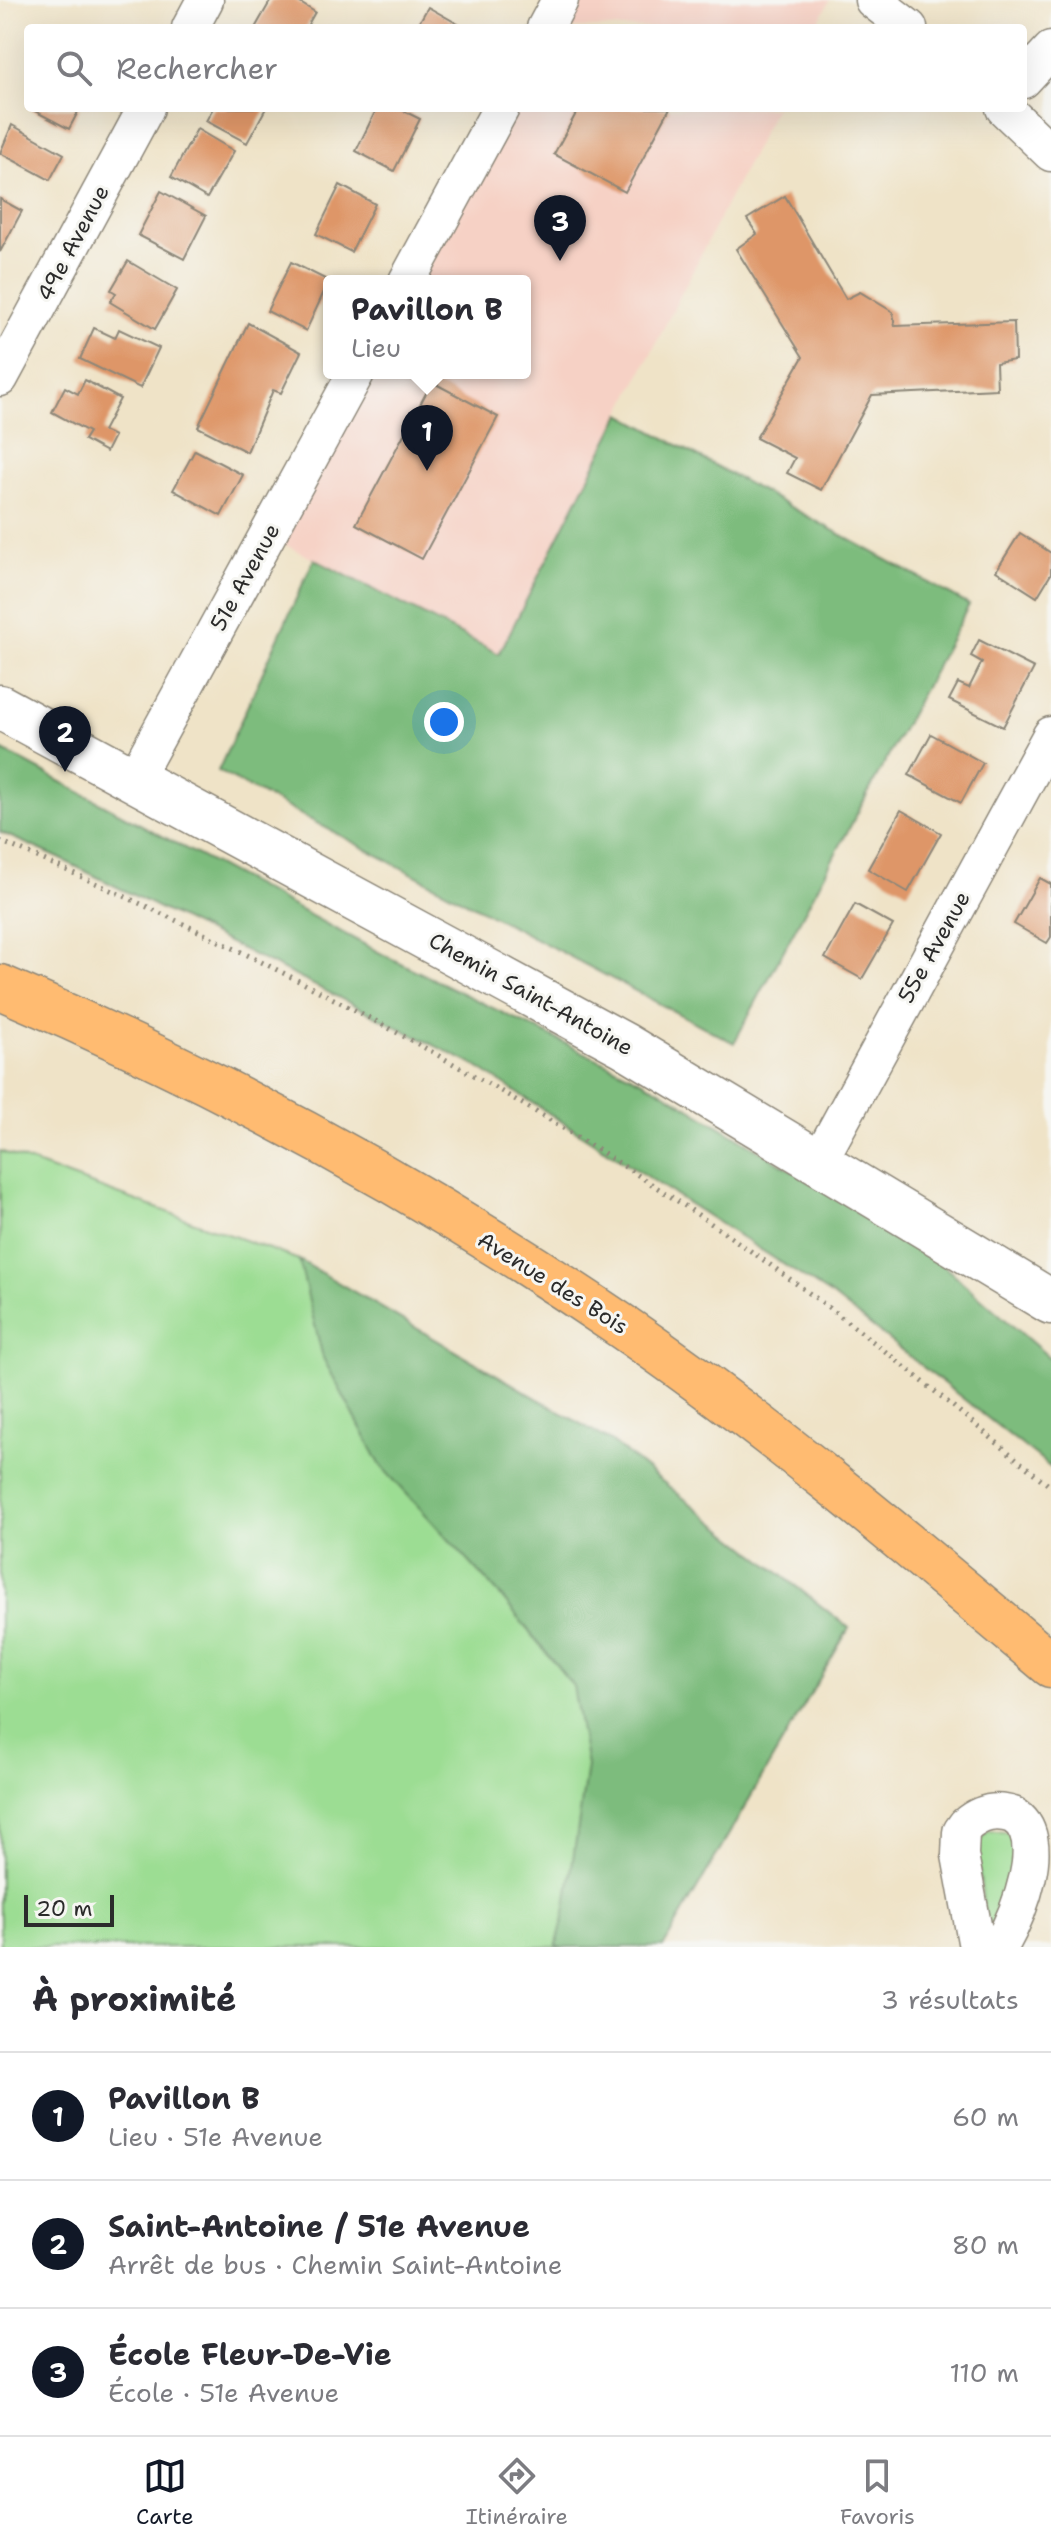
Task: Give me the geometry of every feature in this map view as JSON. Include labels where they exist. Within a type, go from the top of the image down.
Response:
[{"type":"main road","name":"Avenue des Bois","points":[[0,987],[141,1051],[289,1128],[438,1211],[564,1288],[736,1409],[849,1497],[1051,1665]]},
{"type":"street","points":[[192,24],[205,0]]},
{"type":"street","points":[[547,24],[560,0]]},
{"type":"street","points":[[873,0],[904,24]]},
{"type":"street","points":[[1027,76],[1051,50]]},
{"type":"street","name":"49e Avenue","points":[[0,378],[144,112]]},
{"type":"street","points":[[410,275],[499,112]]},
{"type":"street","points":[[1008,112],[1051,153]]},
{"type":"street","name":"51e Avenue","points":[[133,781],[353,379]]},
{"type":"street","name":"Chemin Saint-Antoine","points":[[0,707],[434,940],[677,1075],[819,1161],[1048,1291]]},
{"type":"street","name":"55e Avenue","points":[[819,1161],[1051,735]]},
{"type":"street","points":[[977,1947],[959,1843],[966,1825],[992,1812],[1013,1815],[1029,1826],[1040,1858],[1036,1881],[1000,1947]]},
{"type":"path","points":[[0,841],[117,892],[289,974],[439,1056],[554,1124],[813,1296],[1051,1487]]},
{"type":"shaded area","points":[[558,0],[830,0],[817,24],[545,24]]},
{"type":"shaded area","points":[[499,112],[773,112],[499,654],[276,540],[360,379],[531,379],[531,275],[414,275]]},
{"type":"green space","points":[[621,414],[969,605],[734,1043],[218,771],[314,559],[499,654]]},
{"type":"green space","points":[[0,749],[384,955],[653,1086],[930,1254],[1051,1359],[1051,1468],[834,1297],[474,1065],[59,858],[0,832]]},
{"type":"green space","points":[[0,1151],[299,1260],[612,1442],[849,1628],[663,1947],[0,1947]]},
{"type":"green space","points":[[299,1260],[612,1442],[849,1628],[663,1947],[556,1947],[565,1913],[587,1766],[573,1686],[500,1595],[381,1466],[323,1358]]},
{"type":"green space","points":[[988,1831],[1006,1833],[1014,1838],[1016,1878],[987,1936],[976,1843]]},
{"type":"building","points":[[271,0],[295,0],[315,12],[308,24],[257,24]]},
{"type":"building","points":[[428,7],[458,24],[418,24]]},
{"type":"building","points":[[37,112],[78,112],[69,129]]},
{"type":"building","points":[[211,112],[264,112],[247,143],[206,121]]},
{"type":"building","points":[[375,112],[406,112],[420,119],[394,171],[356,151]]},
{"type":"building","points":[[577,112],[668,112],[625,192],[554,154]]},
{"type":"building","points":[[12,125],[64,154],[50,180],[0,153]]},
{"type":"building","points":[[197,129],[234,151],[207,198],[171,177]]},
{"type":"building","points":[[340,185],[375,204],[351,252],[316,234]]},
{"type":"building","points":[[161,191],[206,216],[184,259],[138,235]]},
{"type":"building","points":[[785,196],[846,299],[860,292],[893,312],[895,326],[1014,322],[1015,360],[996,363],[997,389],[872,395],[821,490],[787,473],[795,458],[756,438],[803,357],[736,249],[757,234],[747,219]]},
{"type":"building","points":[[0,199],[22,211],[0,252]]},
{"type":"building","points":[[128,261],[177,290],[155,329],[110,302],[116,293],[111,290]]},
{"type":"building","points":[[291,262],[323,278],[323,294],[306,331],[267,311]]},
{"type":"building","points":[[248,323],[301,352],[281,393],[273,390],[247,452],[198,427]]},
{"type":"building","points":[[94,328],[115,338],[119,329],[159,348],[140,388],[80,359]]},
{"type":"building","points":[[85,380],[120,399],[103,431],[114,436],[106,452],[84,440],[89,432],[52,412],[65,387],[78,394]]},
{"type":"building","points":[[432,382],[498,417],[422,559],[356,524]]},
{"type":"building","points":[[195,450],[243,475],[221,516],[173,490]]},
{"type":"building","points":[[1020,533],[1051,553],[1051,574],[1037,597],[996,571]]},
{"type":"building","points":[[979,640],[1034,668],[1003,727],[949,700],[958,683],[969,688],[982,662],[971,656]]},
{"type":"building","points":[[931,734],[983,763],[961,803],[909,775]]},
{"type":"building","points":[[901,810],[941,833],[908,892],[868,869]]},
{"type":"building","points":[[1040,878],[1051,884],[1051,937],[1047,943],[1014,924]]},
{"type":"building","points":[[855,904],[893,925],[862,979],[825,958]]},
{"type":"place","name":"École Fleur-De-Vie","points":[[560,261]]},
{"type":"place","name":"Pavillon B","points":[[427,471]]},
{"type":"place","name":"Saint-Antoine / 51e Avenue","points":[[65,772]]}]
